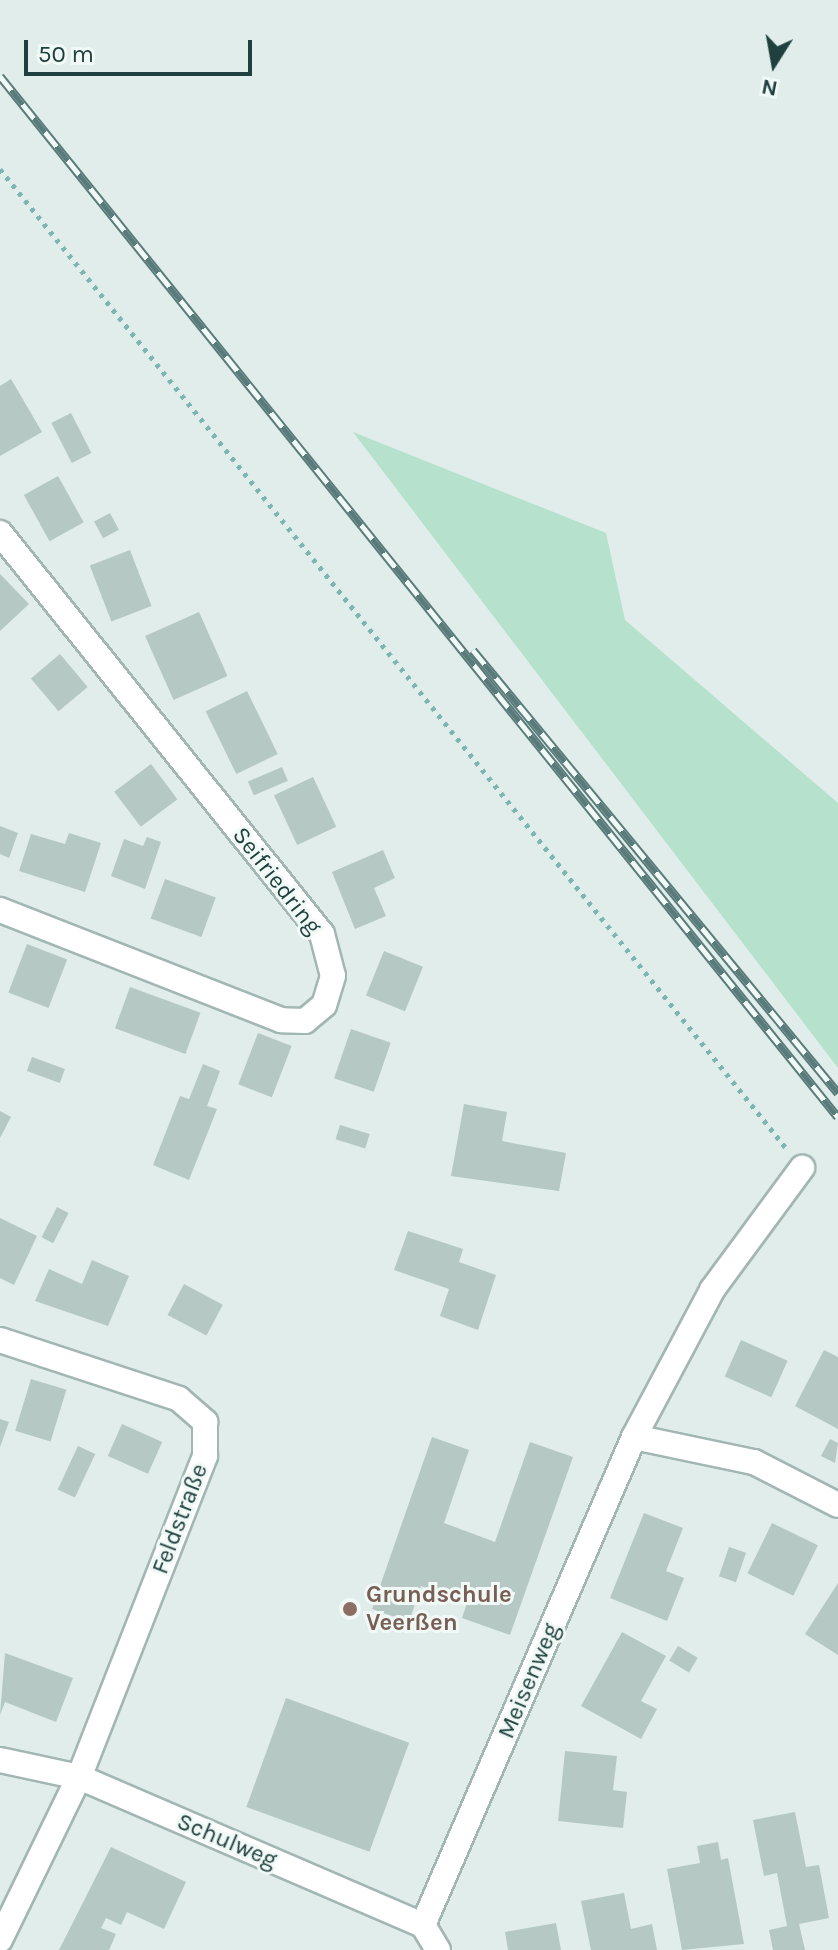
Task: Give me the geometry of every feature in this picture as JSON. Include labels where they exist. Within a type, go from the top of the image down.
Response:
[{"type":"street","name":"Seifriedring","points":[[0,533],[322,934],[333,976],[324,1005],[305,1021],[281,1020],[0,910]]},
{"type":"street","name":"Meisenweg","points":[[423,1925],[634,1437],[712,1290],[802,1168]]},
{"type":"street","name":"Feldstraße","points":[[0,1340],[179,1399],[205,1422],[205,1456],[79,1777],[0,1940]]},
{"type":"street","points":[[634,1437],[754,1462],[838,1505]]},
{"type":"street","name":"Schulweg","points":[[0,1760],[79,1777],[423,1925]]},
{"type":"street","points":[[423,1925],[438,1950]]},
{"type":"path","points":[[0,169],[802,1168]]},
{"type":"green space","points":[[353,432],[606,533],[625,620],[838,803],[838,1068]]},
{"type":"building","points":[[11,379],[42,432],[0,456],[0,386]]},
{"type":"building","points":[[71,413],[91,453],[72,463],[51,423]]},
{"type":"building","points":[[58,476],[84,522],[50,541],[24,495]]},
{"type":"building","points":[[110,513],[119,530],[103,538],[94,521]]},
{"type":"building","points":[[130,550],[152,606],[111,621],[90,565]]},
{"type":"building","points":[[0,574],[29,604],[0,631]]},
{"type":"building","points":[[199,612],[227,676],[174,700],[145,636]]},
{"type":"building","points":[[60,654],[88,687],[59,711],[31,678]]},
{"type":"building","points":[[247,691],[278,754],[236,774],[206,711]]},
{"type":"building","points":[[151,764],[177,799],[141,827],[114,792]]},
{"type":"building","points":[[282,767],[288,781],[254,795],[248,781]]},
{"type":"building","points":[[313,777],[336,827],[297,845],[274,795]]},
{"type":"building","points":[[0,826],[18,833],[9,858],[0,854]]},
{"type":"building","points":[[69,833],[101,843],[85,892],[19,871],[31,834],[65,844]]},
{"type":"building","points":[[147,837],[161,842],[145,889],[111,876],[124,839],[143,846]]},
{"type":"building","points":[[383,850],[395,878],[374,888],[386,916],[355,929],[332,872]]},
{"type":"building","points":[[165,879],[216,897],[201,937],[151,918]]},
{"type":"building","points":[[27,944],[67,959],[49,1008],[8,993]]},
{"type":"building","points":[[384,951],[423,967],[405,1011],[366,996]]},
{"type":"building","points":[[130,987],[200,1013],[185,1054],[115,1028]]},
{"type":"building","points":[[351,1029],[391,1043],[374,1092],[334,1078]]},
{"type":"building","points":[[258,1033],[292,1046],[272,1097],[238,1084]]},
{"type":"building","points":[[32,1057],[65,1069],[60,1083],[27,1071]]},
{"type":"building","points":[[203,1064],[220,1071],[207,1106],[217,1109],[189,1180],[153,1165],[180,1096],[189,1099]]},
{"type":"building","points":[[464,1104],[507,1112],[502,1141],[566,1153],[559,1191],[451,1176]]},
{"type":"building","points":[[0,1111],[11,1117],[0,1138]]},
{"type":"building","points":[[340,1125],[370,1134],[365,1148],[336,1139]]},
{"type":"building","points":[[57,1207],[69,1213],[53,1243],[42,1237]]},
{"type":"building","points":[[0,1218],[37,1236],[14,1285],[0,1278]]},
{"type":"building","points":[[408,1231],[463,1249],[459,1262],[496,1275],[478,1330],[440,1316],[449,1289],[394,1270]]},
{"type":"building","points":[[92,1260],[129,1276],[108,1326],[35,1301],[49,1269],[82,1284]]},
{"type":"building","points":[[184,1284],[223,1305],[206,1336],[168,1315]]},
{"type":"building","points":[[741,1340],[788,1361],[771,1397],[725,1377]]},
{"type":"building","points":[[824,1350],[838,1357],[838,1429],[795,1406]]},
{"type":"building","points":[[31,1379],[66,1390],[51,1441],[15,1431]]},
{"type":"building","points":[[0,1419],[9,1422],[0,1447]]},
{"type":"building","points":[[122,1424],[162,1442],[148,1474],[108,1456]]},
{"type":"building","points":[[432,1437],[469,1450],[444,1523],[495,1542],[530,1442],[573,1457],[510,1635],[462,1618],[467,1603],[421,1586],[409,1622],[372,1609]]},
{"type":"building","points":[[830,1439],[838,1443],[835,1463],[821,1456]]},
{"type":"building","points":[[78,1446],[95,1454],[75,1498],[58,1490]]},
{"type":"building","points":[[644,1513],[683,1528],[666,1571],[684,1578],[667,1621],[610,1598]]},
{"type":"building","points":[[772,1523],[818,1545],[793,1596],[747,1573]]},
{"type":"building","points":[[729,1547],[746,1553],[736,1582],[719,1576]]},
{"type":"building","points":[[838,1583],[838,1655],[805,1634]]},
{"type":"building","points":[[622,1632],[666,1656],[641,1701],[657,1709],[641,1739],[581,1706]]},
{"type":"building","points":[[678,1646],[698,1658],[689,1672],[669,1661]]},
{"type":"building","points":[[5,1653],[73,1678],[56,1722],[5,1702],[0,1715]]},
{"type":"building","points":[[286,1698],[409,1743],[369,1852],[246,1807]]},
{"type":"building","points":[[565,1751],[617,1756],[613,1790],[627,1792],[623,1828],[558,1821]]},
{"type":"building","points":[[795,1812],[806,1867],[819,1865],[829,1918],[799,1924],[805,1950],[773,1950],[769,1930],[787,1926],[777,1873],[764,1876],[753,1820]]},
{"type":"building","points":[[718,1842],[721,1860],[728,1858],[744,1944],[682,1950],[667,1869],[700,1863],[697,1846]]},
{"type":"building","points":[[111,1847],[186,1882],[164,1929],[127,1912],[121,1925],[106,1918],[101,1928],[116,1934],[109,1950],[59,1950]]},
{"type":"building","points":[[624,1893],[631,1929],[652,1924],[657,1950],[591,1950],[581,1901]]},
{"type":"building","points":[[556,1923],[561,1950],[508,1950],[505,1932]]},
{"type":"railway","points":[[0,76],[838,1117]]},
{"type":"railway","points":[[473,650],[838,1093]]},
{"type":"place","name":"Grundschule Veerßen","points":[[350,1609]]}]
